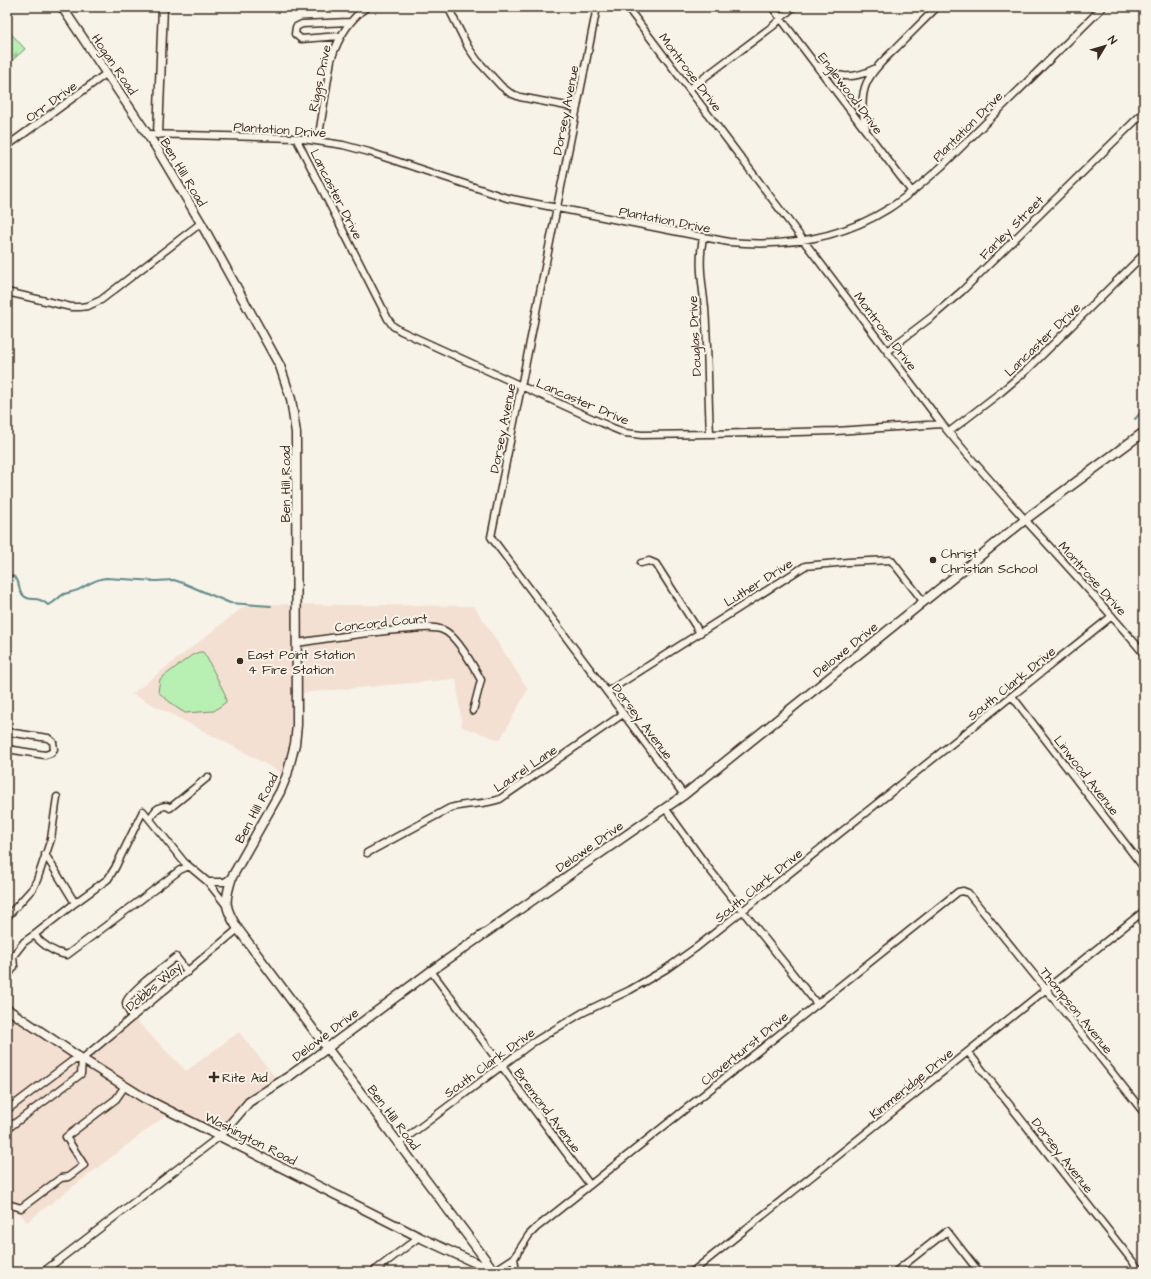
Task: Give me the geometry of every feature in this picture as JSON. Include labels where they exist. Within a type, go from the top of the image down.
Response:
[{"type":"street","name":"Hogan Road","points":[[62,7],[147,134]]},
{"type":"street","name":"Ben Hill Road","points":[[158,134],[163,7]]},
{"type":"street","name":"Riggs Drive","points":[[318,140],[331,60],[340,36],[350,22],[367,7]]},
{"type":"street","points":[[448,7],[468,47],[477,60],[500,86],[510,93],[520,97],[576,108]]},
{"type":"street","name":"Dorsey Avenue","points":[[597,7],[491,537],[684,795]]},
{"type":"street","name":"Montrose Drive","points":[[628,7],[942,424],[1144,654]]},
{"type":"street","name":"Englewood Drive","points":[[772,7],[912,192]]},
{"type":"street","points":[[689,89],[781,19],[793,7]]},
{"type":"street","points":[[867,132],[862,114],[862,99],[866,84],[874,69],[937,7]]},
{"type":"street","name":"Plantation Drive","points":[[147,134],[296,138],[318,140],[369,152],[507,198],[556,209],[729,242],[782,244],[831,234],[862,223],[887,210],[912,192],[941,167],[1103,7]]},
{"type":"street","points":[[340,36],[301,38],[295,34],[296,27],[302,24],[350,22]]},
{"type":"street","points":[[801,45],[820,66],[835,75],[854,77],[874,69]]},
{"type":"street","name":"Orr Drive","points":[[7,146],[107,73]]},
{"type":"street","name":"Farley Street","points":[[887,352],[962,291],[1144,112]]},
{"type":"street","name":"Ben Hill Road","points":[[147,134],[201,223],[280,366],[291,398],[296,433],[297,724],[295,744],[291,764],[280,792],[232,877],[227,891],[226,906],[238,929],[494,1272]]},
{"type":"street","name":"Lancaster Drive","points":[[296,138],[388,319],[393,326],[400,331],[613,428],[642,435],[836,431],[942,424]]},
{"type":"street","points":[[7,292],[72,307],[88,306],[101,300],[201,223]]},
{"type":"street","name":"Douglas Drive","points":[[703,237],[700,252],[700,266],[705,308],[710,434]]},
{"type":"street","name":"Lancaster Drive","points":[[949,432],[1027,370],[1144,254]]},
{"type":"street","name":"Delowe Drive","points":[[43,1272],[220,1136],[249,1102],[327,1048],[431,970],[684,795],[1026,519],[1144,432]]},
{"type":"street","name":"Luther Drive","points":[[607,692],[804,566],[891,560],[923,601]]},
{"type":"street","points":[[641,563],[649,561],[656,564],[700,633]]},
{"type":"street","name":"South Clark Drive","points":[[398,1144],[532,1043],[559,1026],[630,990],[666,969],[697,947],[1112,616]]},
{"type":"street","name":"Concord Court","points":[[297,643],[387,630],[434,628],[444,630],[470,662],[481,680],[473,711]]},
{"type":"street","name":"Linwood Avenue","points":[[1012,696],[1144,868]]},
{"type":"street","name":"Laurel Lane","points":[[367,853],[450,808],[459,805],[490,803],[500,800],[623,714]]},
{"type":"street","points":[[7,732],[48,738],[53,742],[54,749],[45,755],[7,749]]},
{"type":"street","points":[[150,819],[155,810],[159,807],[167,806],[170,808],[208,777]]},
{"type":"street","points":[[7,917],[33,888],[51,839],[58,797]]},
{"type":"street","points":[[666,808],[706,865],[817,1004]]},
{"type":"street","points":[[7,977],[14,967],[13,956],[24,942],[108,879],[143,811],[184,862],[208,882],[226,906]]},
{"type":"street","points":[[46,854],[75,903]]},
{"type":"street","points":[[34,934],[41,942],[52,950],[67,956],[155,888],[180,870],[189,866]]},
{"type":"street","points":[[208,882],[225,882],[232,877]]},
{"type":"street","name":"Cloverhurst Drive","points":[[494,1272],[514,1258],[529,1235],[590,1185],[958,892],[963,891],[968,893],[992,922]]},
{"type":"street","name":"Kimmeridge Drive","points":[[692,1272],[1144,911]]},
{"type":"street","name":"Thompson Avenue","points":[[992,922],[1144,1113]]},
{"type":"street","name":"Dobbs Way","points":[[7,1110],[72,1061],[82,1059],[238,929]]},
{"type":"street","points":[[133,1017],[128,1010],[126,1003],[130,994],[176,957],[188,972]]},
{"type":"street","name":"Bremond Avenue","points":[[431,970],[590,1185]]},
{"type":"street","name":"Washington Road","points":[[7,1009],[144,1098],[419,1237],[494,1272]]},
{"type":"street","name":"Dorsey Avenue","points":[[968,1052],[1141,1272]]},
{"type":"street","points":[[7,1129],[81,1074],[82,1059]]},
{"type":"street","points":[[7,1202],[8,1204],[21,1208],[61,1178],[68,1177],[84,1165],[66,1137],[116,1100],[126,1086]]},
{"type":"street","points":[[894,1272],[947,1231],[979,1272]]},
{"type":"street","points":[[373,1272],[419,1237]]},
{"type":"street","points":[[514,1258],[516,1272]]},
{"type":"shaded area","points":[[247,604],[474,606],[528,689],[500,740],[462,727],[456,679],[301,693],[300,732],[288,777],[246,753],[132,694]]},
{"type":"shaded area","points":[[7,1006],[86,1057],[134,1018],[186,1071],[239,1032],[279,1082],[248,1103],[221,1138],[169,1113],[27,1222],[7,1198]]},
{"type":"green space","points":[[7,29],[25,49],[7,65]]},
{"type":"green space","points":[[203,652],[206,656],[225,694],[226,702],[214,711],[185,713],[158,692],[160,679],[192,655]]},
{"type":"waterway","points":[[1135,419],[1144,409]]},
{"type":"waterway","points":[[7,576],[13,576],[16,578],[19,589],[24,596],[40,600],[48,605],[64,594],[78,590],[95,581],[106,578],[156,581],[174,580],[230,603],[271,606]]},
{"type":"place","name":"Christ Christian School","points":[[933,560]]},
{"type":"place","name":"East Point Station 4 Fire Station","points":[[240,661]]},
{"type":"place","name":"Rite Aid","points":[[214,1077]]}]
